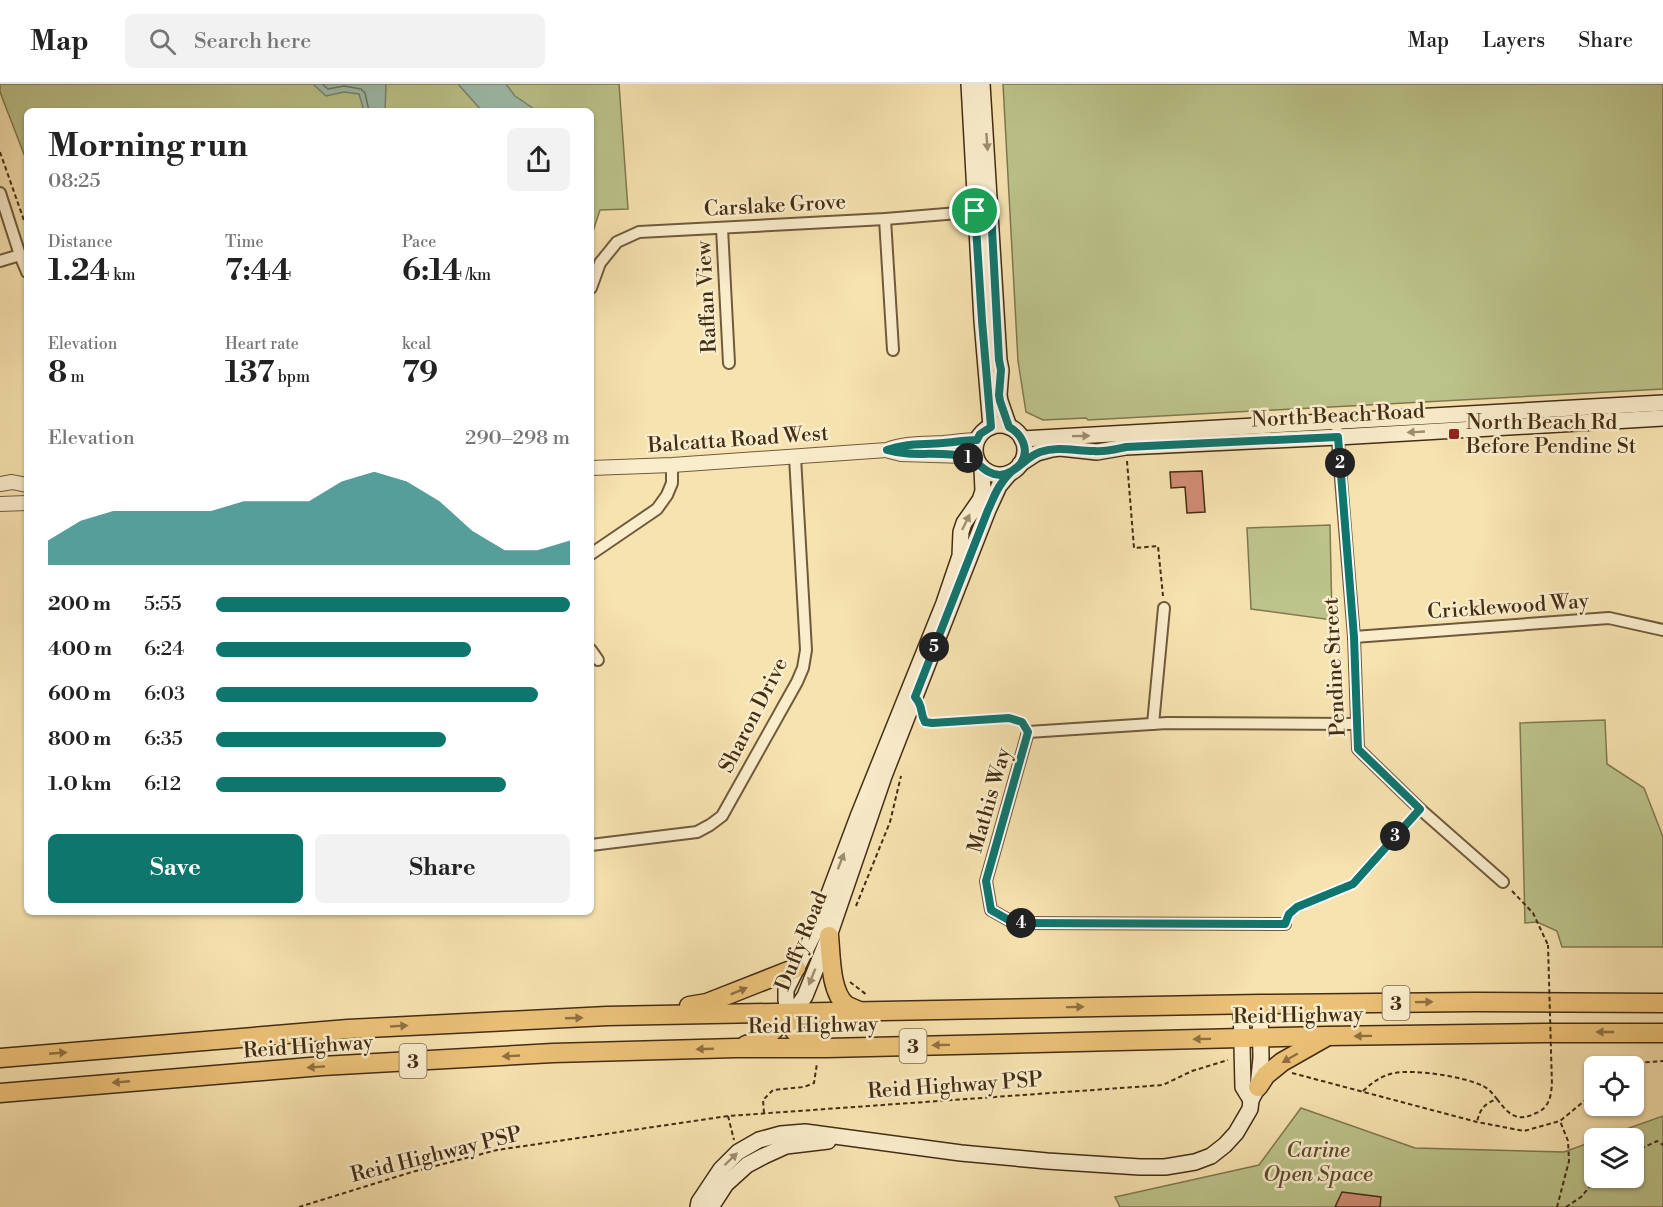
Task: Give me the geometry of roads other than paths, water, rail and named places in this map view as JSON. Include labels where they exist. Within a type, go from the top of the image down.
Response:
[{"type":"highway","points":[[829,936],[832,973],[840,996],[846,1005],[859,1011]]},
{"type":"highway","points":[[607,1016],[707,1003],[796,968]]},
{"type":"highway","name":"Reid Highway","points":[[0,1058],[348,1029],[607,1016],[1241,1004],[1663,1003]]},
{"type":"highway","points":[[789,1013],[789,1023],[795,1032],[827,1048]]},
{"type":"highway","points":[[736,1048],[752,1044],[768,1036],[789,1013]]},
{"type":"highway","name":"Reid Highway","points":[[0,1093],[322,1066],[553,1053],[1327,1036],[1663,1033]]},
{"type":"highway","points":[[1255,1094],[1266,1075],[1282,1062],[1327,1036]]},
{"type":"main road","points":[[969,84],[1001,370],[999,395],[1009,427]]},
{"type":"main road","points":[[982,84],[982,321],[991,427]]},
{"type":"main road","name":"North Beach Road","points":[[1015,469],[1037,453],[1060,448],[1097,452],[1126,447],[1663,403]]},
{"type":"main road","name":"North Beach Road","points":[[1022,440],[1663,417]]},
{"type":"main road","points":[[997,425],[1009,427],[1015,430],[1022,440],[1024,452],[1015,469],[995,474],[980,465],[975,455],[977,440],[980,434],[991,427],[997,425]]},
{"type":"main road","name":"Duffy Road","points":[[980,465],[983,491],[980,500],[964,523],[961,532],[960,556],[944,603],[814,931],[786,990],[789,1013],[805,996],[829,936],[884,776],[988,510],[999,486],[1015,469]]},
{"type":"main road","points":[[1241,1004],[1243,1087],[1255,1094]]},
{"type":"main road","points":[[698,1207],[720,1169],[738,1152],[759,1140],[781,1134],[805,1132],[982,1155],[1140,1167],[1165,1167],[1195,1162],[1211,1156],[1225,1145],[1244,1121],[1250,1108],[1255,1094],[1261,1058],[1260,1004]]},
{"type":"main road","points":[[711,1207],[726,1184],[747,1165],[764,1156],[786,1146],[852,1138]]},
{"type":"street","points":[[0,193],[24,265]]},
{"type":"street","name":"Carslake Grove","points":[[594,280],[600,263],[617,242],[639,232],[885,219],[983,211]]},
{"type":"street","points":[[885,219],[893,350]]},
{"type":"street","name":"Raffan View","points":[[722,228],[729,363]]},
{"type":"street","points":[[0,261],[20,255]]},
{"type":"street","name":"Pendine Street","points":[[1337,430],[1354,637],[1358,749],[1420,809],[1503,882]]},
{"type":"street","name":"Balcatta Road West","points":[[594,468],[795,457],[887,450],[899,445],[977,440]]},
{"type":"street","name":"Balcatta Road West","points":[[887,450],[901,454],[964,456],[980,465]]},
{"type":"street","name":"Sharon Drive","points":[[594,845],[697,832],[722,816],[797,682],[803,668],[806,650],[795,457]]},
{"type":"street","points":[[594,552],[657,509],[672,483],[672,465]]},
{"type":"street","points":[[0,484],[12,482],[24,484]]},
{"type":"street","points":[[0,504],[24,503]]},
{"type":"street","points":[[1153,724],[1164,608]]},
{"type":"street","name":"Cricklewood Way","points":[[1354,637],[1609,618],[1663,630]]},
{"type":"street","points":[[594,654],[598,660]]},
{"type":"street","name":"Mathis Way","points":[[1285,924],[1014,923],[991,910],[986,881],[1028,732],[1153,724],[1357,724]]},
{"type":"water","points":[[386,84],[385,108],[363,108],[359,94],[344,92],[326,96],[314,85]]},
{"type":"water","points":[[458,84],[506,84],[515,96],[533,108],[479,108]]},
{"type":"place","name":"North Beach Rd Before Pendine St","points":[[1454,434]]},
{"type":"park label","name":"Carine Open Space","points":[[1318,1162]]}]
